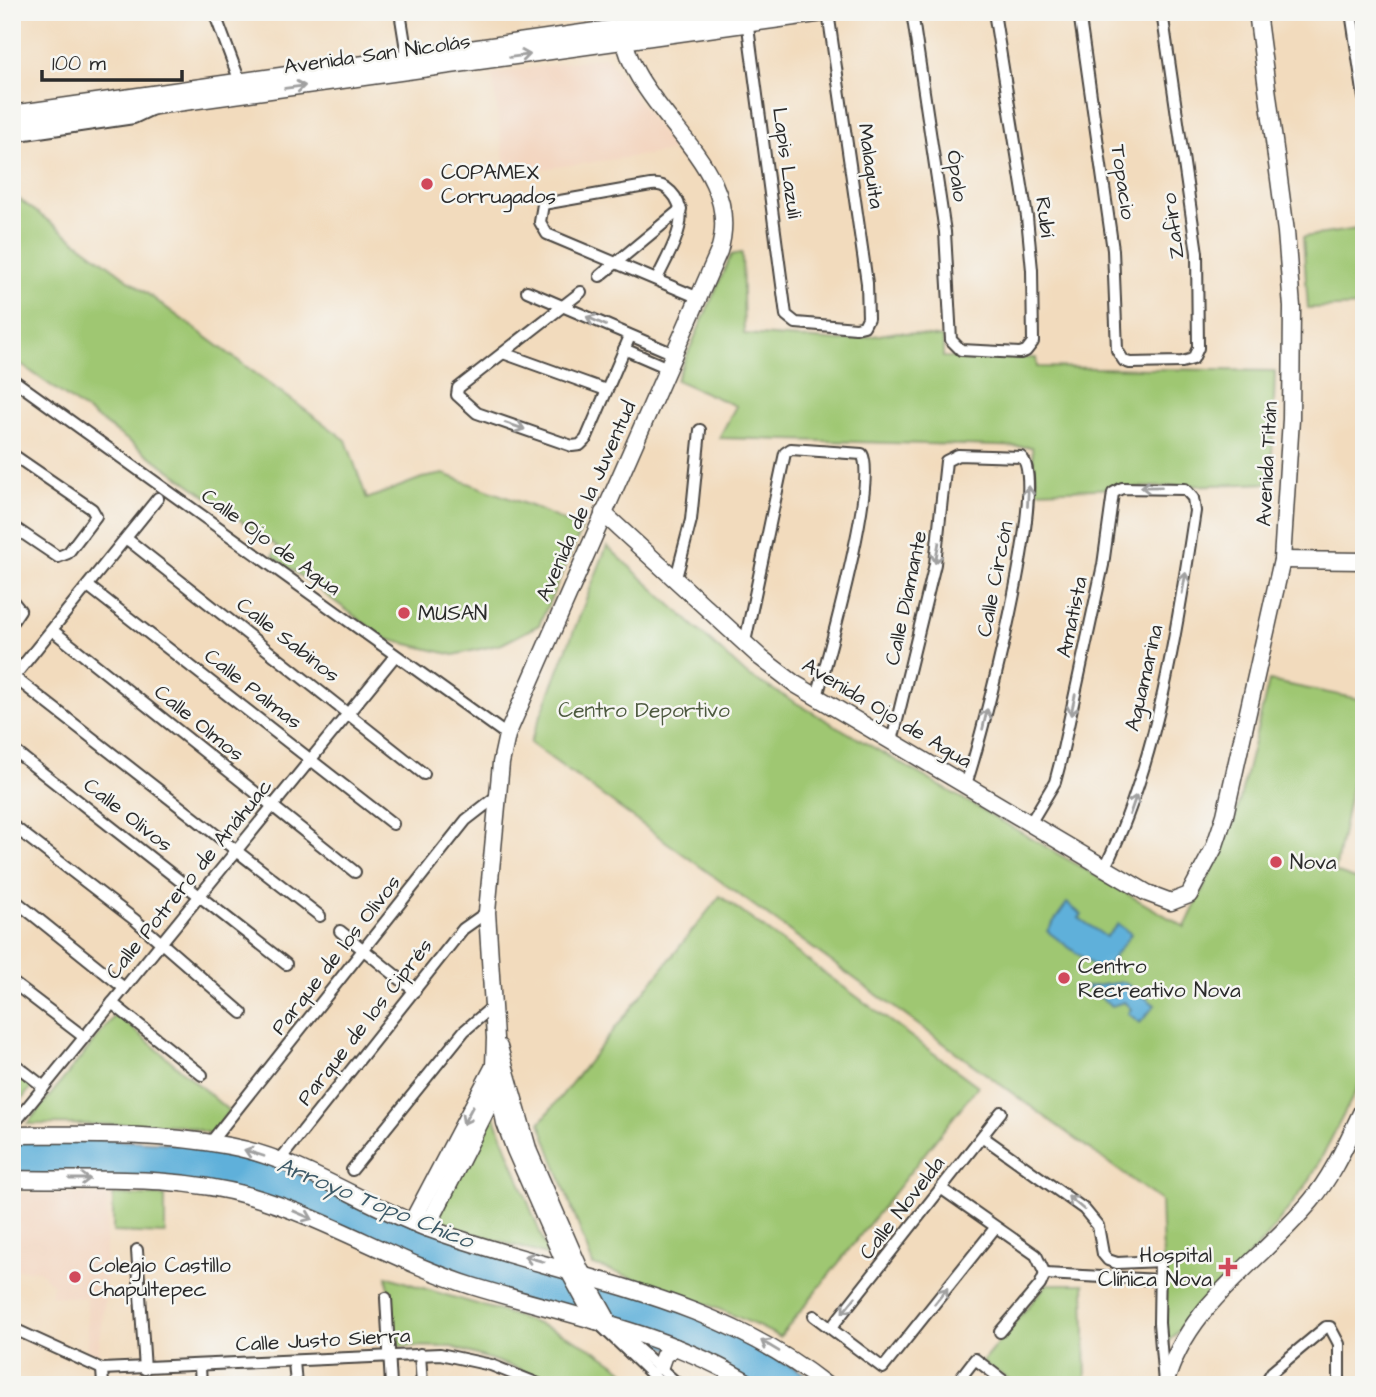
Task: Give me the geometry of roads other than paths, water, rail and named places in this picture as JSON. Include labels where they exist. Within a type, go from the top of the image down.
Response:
[{"type":"street","points":[[215,12],[242,87]]},
{"type":"street","points":[[400,12],[408,64]]},
{"type":"street","name":"Avenida San Nicolás","points":[[408,64],[623,19],[730,12]]},
{"type":"street","name":"Avenida San Nicolás","points":[[12,126],[121,105],[242,87],[408,64],[623,44],[747,18],[829,12]]},
{"type":"street","name":"Malaquita","points":[[788,319],[796,323],[864,326],[868,318],[863,246],[829,12]]},
{"type":"street","name":"Ópalo","points":[[912,12],[945,232],[953,345]]},
{"type":"street","name":"Rubí","points":[[953,345],[961,350],[1020,353],[1026,351],[1033,341],[1032,270],[1027,216],[994,12]]},
{"type":"street","name":"Topacio","points":[[1079,12],[1113,250],[1115,342],[1119,357]]},
{"type":"street","name":"Zafiro","points":[[1119,357],[1130,363],[1182,362],[1193,359],[1198,348],[1197,253],[1162,12]]},
{"type":"street","name":"Avenida Titán","points":[[1181,901],[1197,885],[1225,815],[1282,560],[1291,419],[1292,307],[1286,232],[1257,12]]},
{"type":"street","points":[[1351,12],[1364,98]]},
{"type":"street","name":"Lapis Lazuli","points":[[747,18],[788,319]]},
{"type":"street","name":"Avenida de la Juventud","points":[[577,1276],[520,1126],[499,1062],[495,1038],[487,912],[497,796],[508,735],[723,239],[721,202],[706,168],[640,78],[623,44],[623,19]]},
{"type":"street","points":[[12,106],[128,91],[154,100],[149,113],[134,118],[12,136]]},
{"type":"street","name":"Avenida San Nicolás","points":[[12,114],[121,105]]},
{"type":"street","points":[[657,279],[680,226],[681,209],[675,196],[657,184],[543,204],[540,222],[547,234],[699,298]]},
{"type":"street","points":[[600,276],[681,209]]},
{"type":"street","points":[[527,291],[630,336],[671,361]]},
{"type":"street","points":[[581,292],[458,388],[457,395],[477,413],[572,446],[580,446],[630,336]]},
{"type":"street","points":[[624,349],[671,361]]},
{"type":"street","points":[[503,353],[606,390]]},
{"type":"street","name":"Calle Ojo de Agua","points":[[12,379],[508,735]]},
{"type":"street","points":[[676,578],[691,520],[700,430]]},
{"type":"street","points":[[745,642],[785,453],[792,449],[862,454],[866,469],[860,512],[834,634],[817,697]]},
{"type":"street","points":[[12,454],[92,509],[96,516],[63,557],[54,556],[12,526]]},
{"type":"street","name":"Calle Circón","points":[[946,461],[958,455],[1013,455],[1025,460],[1028,465],[1023,550],[984,724],[966,784]]},
{"type":"street","name":"Calle Diamante","points":[[892,741],[935,564],[946,461]]},
{"type":"street","name":"Amatista","points":[[1031,822],[1055,782],[1060,762],[1103,565],[1113,493],[1122,488],[1160,487],[1177,487],[1190,492]]},
{"type":"street","name":"Aguamarina","points":[[1105,867],[1136,797],[1155,719],[1190,546],[1195,511],[1190,492]]},
{"type":"street","points":[[158,498],[13,678],[320,916]]},
{"type":"street","name":"Avenida Ojo de Agua","points":[[603,513],[779,673],[1162,900],[1181,901]]},
{"type":"street","name":"Calle Sabinos","points":[[127,538],[424,774]]},
{"type":"street","points":[[1282,560],[1364,561]]},
{"type":"street","name":"Calle Palmas","points":[[88,586],[393,824]]},
{"type":"street","points":[[12,622],[19,614],[16,603]]},
{"type":"street","name":"Calle Olmos","points":[[52,630],[355,872]]},
{"type":"street","name":"Calle Potrero de Anáhuac","points":[[12,1126],[395,656]]},
{"type":"street","name":"Calle Olivos","points":[[12,749],[286,964]]},
{"type":"street","name":"Parque de los Olivos","points":[[210,1143],[466,820],[497,796]]},
{"type":"street","points":[[12,825],[161,943],[242,1013]]},
{"type":"street","points":[[12,898],[124,988]]},
{"type":"street","name":"Parque de los Ciprés","points":[[279,1161],[463,929],[487,912]]},
{"type":"street","points":[[340,931],[415,991]]},
{"type":"street","points":[[12,982],[84,1037]]},
{"type":"street","points":[[112,1003],[202,1076]]},
{"type":"street","points":[[352,1170],[464,1031],[492,1007]]},
{"type":"street","points":[[12,1062],[44,1087]]},
{"type":"street","points":[[419,1225],[499,1062]]},
{"type":"street","name":"Avenida de la Juventud","points":[[499,1062],[497,1089],[515,1150],[598,1316]]},
{"type":"street","points":[[419,1225],[497,1089]]},
{"type":"street","points":[[1164,1385],[1183,1337],[1212,1301],[1284,1230],[1323,1186],[1364,1107]]},
{"type":"street","name":"Calle Novelda","points":[[831,1328],[1001,1112]]},
{"type":"street","points":[[12,1135],[161,1136],[251,1151],[310,1171],[419,1225],[708,1315],[772,1347],[826,1385]]},
{"type":"street","points":[[983,1137],[1084,1209],[1097,1226],[1103,1254],[1108,1260],[1118,1263],[1160,1261],[1164,1385]]},
{"type":"street","points":[[12,1179],[145,1180],[185,1183],[249,1196],[317,1221],[435,1274],[598,1316],[676,1347],[752,1385]]},
{"type":"street","points":[[942,1189],[1035,1255],[1044,1266],[1045,1274],[1000,1332]]},
{"type":"street","points":[[814,1316],[883,1368],[995,1228]]},
{"type":"street","points":[[137,1250],[145,1369]]},
{"type":"street","points":[[1045,1274],[1160,1280]]},
{"type":"street","points":[[386,1298],[391,1385]]},
{"type":"street","points":[[598,1316],[660,1366],[679,1385]]},
{"type":"street","points":[[598,1316],[663,1385]]},
{"type":"street","points":[[1264,1385],[1272,1373],[1319,1329],[1330,1327],[1337,1335],[1339,1344],[1339,1385]]},
{"type":"street","points":[[12,1328],[102,1369],[103,1385]]},
{"type":"street","points":[[660,1366],[664,1355],[676,1347]]},
{"type":"street","points":[[420,1354],[422,1385]]},
{"type":"street","name":"Calle Justo Sierra","points":[[102,1369],[200,1367],[420,1354],[462,1356],[518,1379],[541,1385]]},
{"type":"street","points":[[955,1385],[975,1359],[1009,1385]]},
{"type":"street","points":[[294,1361],[296,1385]]},
{"type":"street","points":[[200,1367],[201,1385]]},
{"type":"water","points":[[1067,903],[1082,915],[1079,918],[1106,937],[1118,924],[1131,934],[1102,972],[1047,931]]},
{"type":"water","points":[[1124,982],[1155,1005],[1140,1023],[1128,1013],[1131,1009],[1124,1002],[1112,1006],[1086,987]]},
{"type":"water","points":[[12,1135],[230,1146],[412,1222],[662,1299],[826,1385],[752,1385],[710,1362],[540,1307],[218,1189],[12,1179]]},
{"type":"place","name":"COPAMEX Corrugados","points":[[427,184]]},
{"type":"place","name":"MUSAN","points":[[404,613]]},
{"type":"place","name":"Nova","points":[[1276,862]]},
{"type":"place","name":"Centro Recreativo Nova","points":[[1064,978]]},
{"type":"place","name":"Hospital Clínica Nova","points":[[1228,1267]]},
{"type":"place","name":"Colegio Castillo Chapultepec","points":[[75,1277]]},
{"type":"park label","name":"Centro Deportivo","points":[[644,710]]},
{"type":"water label","name":"Arroyo Topo Chico","points":[[375,1203]]}]
